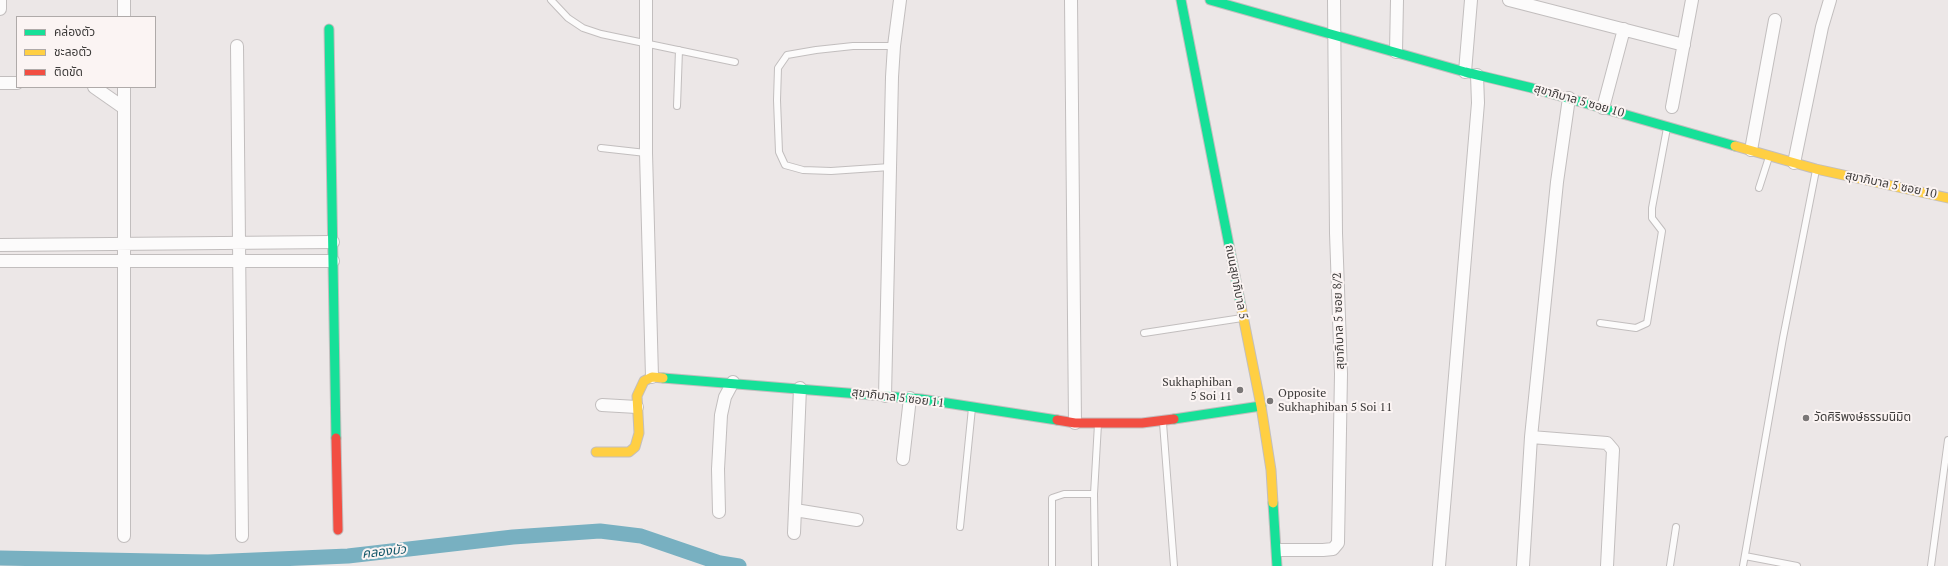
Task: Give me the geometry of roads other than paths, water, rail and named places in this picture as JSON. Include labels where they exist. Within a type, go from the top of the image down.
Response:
[{"type":"street","points":[[0,0],[0,9]]},
{"type":"street","points":[[124,0],[124,16]]},
{"type":"street","points":[[596,452],[629,452],[635,447],[639,433],[637,396],[644,381],[652,377],[646,153],[646,0]]},
{"type":"street","points":[[885,396],[894,46],[900,0]]},
{"type":"street","points":[[1071,0],[1075,423]]},
{"type":"street","name":"ถนนสุขาภิบาล 5","points":[[1181,0],[1261,406],[1271,470],[1278,550],[1277,566]]},
{"type":"street","name":"สุขาภิบาล 5 ซอย 10","points":[[1210,0],[1465,72],[1569,98],[1816,169],[1948,198]]},
{"type":"street","name":"สุขาภิบาล 5 ซอย 8/2","points":[[1278,550],[1332,549],[1338,543],[1341,374],[1336,234],[1334,0]]},
{"type":"street","points":[[1396,52],[1397,0]]},
{"type":"street","points":[[1465,72],[1471,0]]},
{"type":"street","points":[[1509,0],[1556,6],[1624,29],[1684,45]]},
{"type":"street","points":[[1672,107],[1692,0]]},
{"type":"street","points":[[1794,163],[1822,27],[1830,0]]},
{"type":"street","points":[[1751,150],[1775,20]]},
{"type":"street","points":[[329,29],[338,530]]},
{"type":"street","points":[[1604,108],[1624,29]]},
{"type":"street","points":[[237,46],[242,536]]},
{"type":"street","points":[[1439,566],[1478,103],[1477,74]]},
{"type":"street","points":[[0,83],[16,83]]},
{"type":"street","points":[[95,88],[124,108]]},
{"type":"street","points":[[124,88],[124,536]]},
{"type":"street","points":[[1523,566],[1531,437],[1558,182],[1569,98]]},
{"type":"street","points":[[0,245],[333,242]]},
{"type":"street","points":[[0,261],[333,261]]},
{"type":"street","name":"สุขาภิบาล 5 ซอย 11","points":[[652,377],[733,382],[910,398],[1075,423],[1098,424],[1163,421],[1261,406]]},
{"type":"street","points":[[719,512],[718,469],[721,415],[725,397],[733,382]]},
{"type":"street","points":[[794,532],[800,388]]},
{"type":"street","points":[[903,459],[910,398]]},
{"type":"street","points":[[602,406],[637,407]]},
{"type":"street","points":[[1531,437],[1607,443],[1614,450],[1607,566]]},
{"type":"street","points":[[795,510],[856,520]]},
{"type":"lane","points":[[551,0],[568,18],[584,28],[601,34],[735,62]]},
{"type":"lane","points":[[890,167],[831,171],[804,170],[785,165],[779,152],[778,68],[787,55],[853,46],[894,46]]},
{"type":"lane","points":[[677,106],[679,50]]},
{"type":"lane","points":[[1600,323],[1636,328],[1647,323],[1662,231],[1652,218],[1652,208],[1667,126]]},
{"type":"lane","points":[[601,148],[646,153]]},
{"type":"lane","points":[[1759,188],[1769,156]]},
{"type":"lane","points":[[1743,566],[1783,338],[1816,169]]},
{"type":"lane","points":[[1144,333],[1243,318]]},
{"type":"lane","points":[[960,527],[972,408]]},
{"type":"lane","points":[[1163,421],[1174,566]]},
{"type":"lane","points":[[1095,566],[1094,494],[1098,424]]},
{"type":"lane","points":[[1931,566],[1948,440]]},
{"type":"lane","points":[[1052,566],[1052,498],[1064,494],[1094,494]]},
{"type":"lane","points":[[1670,566],[1676,527]]},
{"type":"lane","points":[[1745,556],[1796,566]]},
{"type":"waterway","name":"คลองบัว","points":[[0,558],[208,562],[348,556],[513,537],[600,531],[641,536],[720,563],[739,566]]},
{"type":"place","name":"Sukhaphiban 5 Soi 11","points":[[1240,390]]},
{"type":"place","name":"Opposite Sukhaphiban 5 Soi 11","points":[[1270,401]]},
{"type":"place","name":"วัดศิริพงษ์ธรรมนิมิต","points":[[1806,418]]}]
